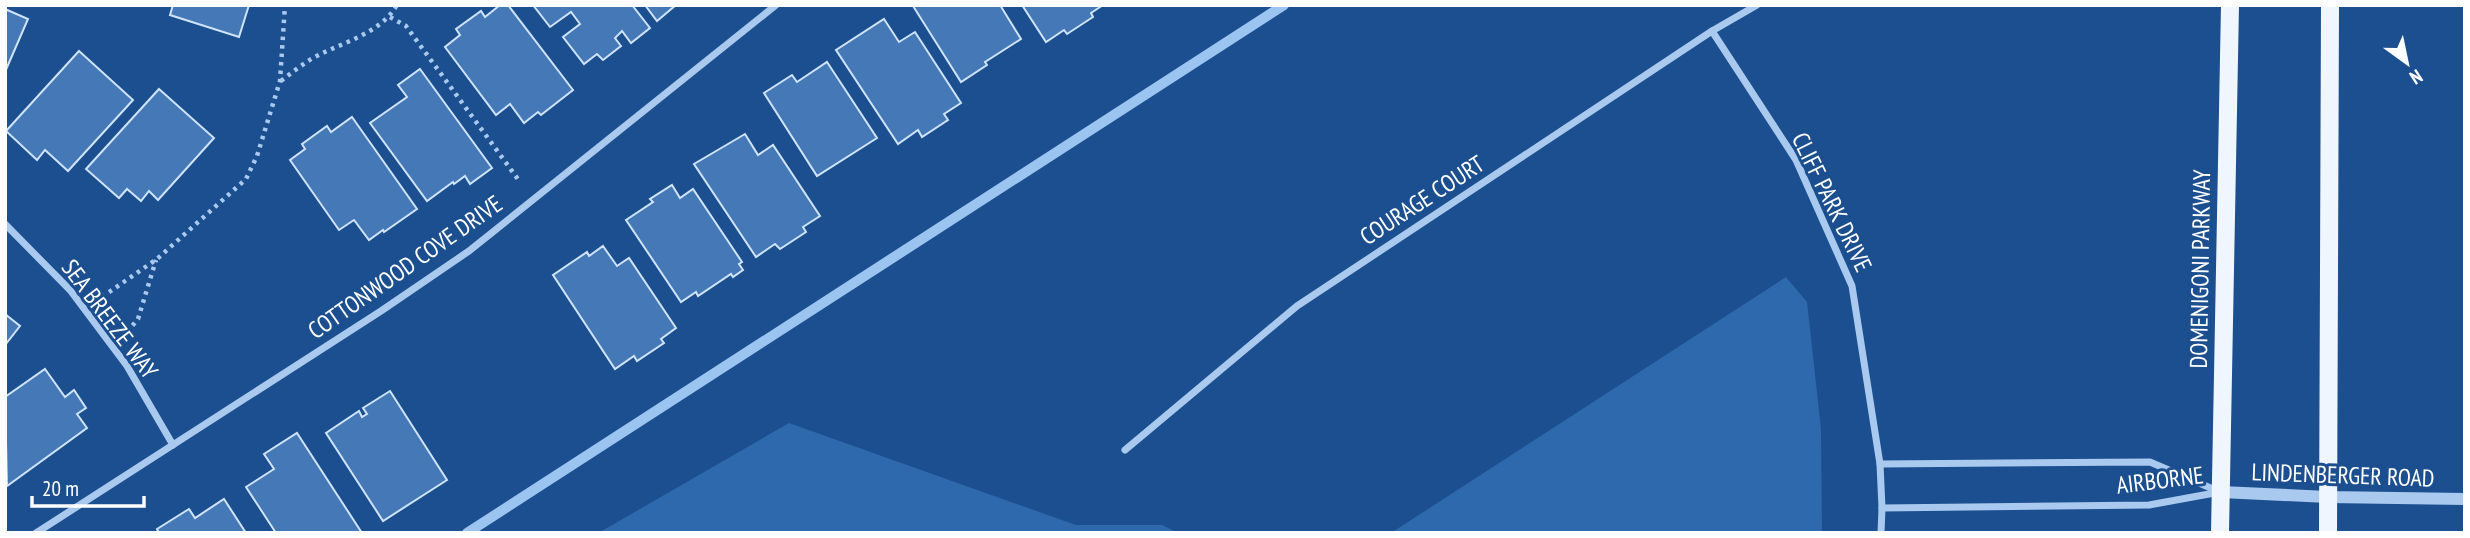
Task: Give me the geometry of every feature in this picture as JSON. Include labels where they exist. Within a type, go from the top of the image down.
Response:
[{"type":"main road","name":"DOMENIGONI PARKWAY","points":[[2220,533],[2230,5]]},
{"type":"main road","points":[[2328,533],[2330,5]]},
{"type":"street","name":"COTTONWOOD COVE DRIVE","points":[[36,533],[381,311],[469,251],[776,5]]},
{"type":"street","name":"COURAGE COURT","points":[[1125,450],[1297,306],[1712,32],[1758,5]]},
{"type":"street","name":"CLIFF PARK DRIVE","points":[[1712,32],[1796,160],[1852,286],[1880,464],[1881,533]]},
{"type":"street","name":"SEA BREEZE WAY","points":[[5,224],[70,290],[84,308],[127,366],[173,445]]},
{"type":"street","name":"AIRBORNE","points":[[1880,464],[2150,462],[2221,492]]},
{"type":"street","name":"AIRBORNE","points":[[1882,508],[2149,505],[2221,492]]},
{"type":"street","name":"LINDENBERGER ROAD","points":[[2221,492],[2465,499]]},
{"type":"path","points":[[84,308],[157,259],[246,179],[257,156],[280,81],[285,5]]},
{"type":"path","points":[[280,81],[309,60],[369,31],[390,17],[397,5]]},
{"type":"path","points":[[390,17],[406,26],[533,200]]},
{"type":"path","points":[[114,349],[138,319],[157,259]]},
{"type":"shaded area","points":[[1786,277],[1807,302],[1821,429],[1822,533],[1391,533]]},
{"type":"shaded area","points":[[789,423],[1076,525],[1162,525],[1179,533],[600,532]]},
{"type":"building","points":[[173,5],[249,5],[239,37],[170,15]]},
{"type":"building","points":[[500,5],[508,5],[573,90],[541,115],[538,112],[524,123],[510,104],[496,115],[445,47],[460,35],[456,29],[481,11],[485,17]]},
{"type":"building","points":[[533,5],[632,5],[650,28],[631,43],[622,31],[615,38],[621,46],[603,60],[597,54],[584,64],[563,37],[580,24],[571,12],[550,27]]},
{"type":"building","points":[[645,5],[676,5],[657,21]]},
{"type":"building","points":[[914,5],[1000,5],[1021,39],[985,62],[987,65],[961,82]]},
{"type":"building","points":[[1022,5],[1103,5],[1091,13],[1093,17],[1067,34],[1064,30],[1046,42]]},
{"type":"building","points":[[5,9],[28,19],[5,72]]},
{"type":"building","points":[[884,19],[899,42],[915,32],[961,103],[944,114],[948,120],[922,137],[918,130],[898,144],[836,50]]},
{"type":"building","points":[[79,51],[133,100],[68,171],[45,150],[37,160],[6,131]]},
{"type":"building","points":[[827,62],[877,138],[817,176],[764,93],[792,75],[797,82]]},
{"type":"building","points":[[420,69],[492,168],[470,184],[465,176],[454,184],[453,182],[427,201],[370,123],[407,97],[398,85]]},
{"type":"building","points":[[159,89],[214,138],[158,200],[149,191],[141,201],[127,189],[119,198],[86,169]]},
{"type":"building","points":[[352,117],[417,209],[369,240],[354,220],[339,230],[290,160],[305,149],[302,144],[327,126],[331,132]]},
{"type":"building","points":[[745,134],[758,155],[773,145],[820,216],[803,227],[806,232],[780,249],[775,244],[756,257],[694,164]]},
{"type":"building","points":[[672,185],[680,198],[693,189],[742,262],[739,264],[743,270],[733,277],[731,274],[698,296],[696,292],[681,302],[626,220],[653,202],[650,199]]},
{"type":"building","points":[[603,246],[617,266],[629,258],[676,328],[661,339],[664,343],[637,361],[634,356],[615,369],[553,275],[587,252],[589,256]]},
{"type":"building","points":[[5,314],[20,326],[5,345]]},
{"type":"building","points":[[45,369],[65,397],[74,390],[86,408],[77,414],[87,428],[7,486],[5,397]]},
{"type":"building","points":[[390,391],[447,480],[383,521],[326,433],[359,411],[362,417],[367,414],[363,408]]},
{"type":"building","points":[[297,433],[362,533],[276,533],[246,487],[274,469],[264,454]]},
{"type":"building","points":[[224,499],[246,533],[159,533],[157,529],[189,509],[195,518]]},
{"type":"waterway","points":[[467,533],[1284,5]]}]
